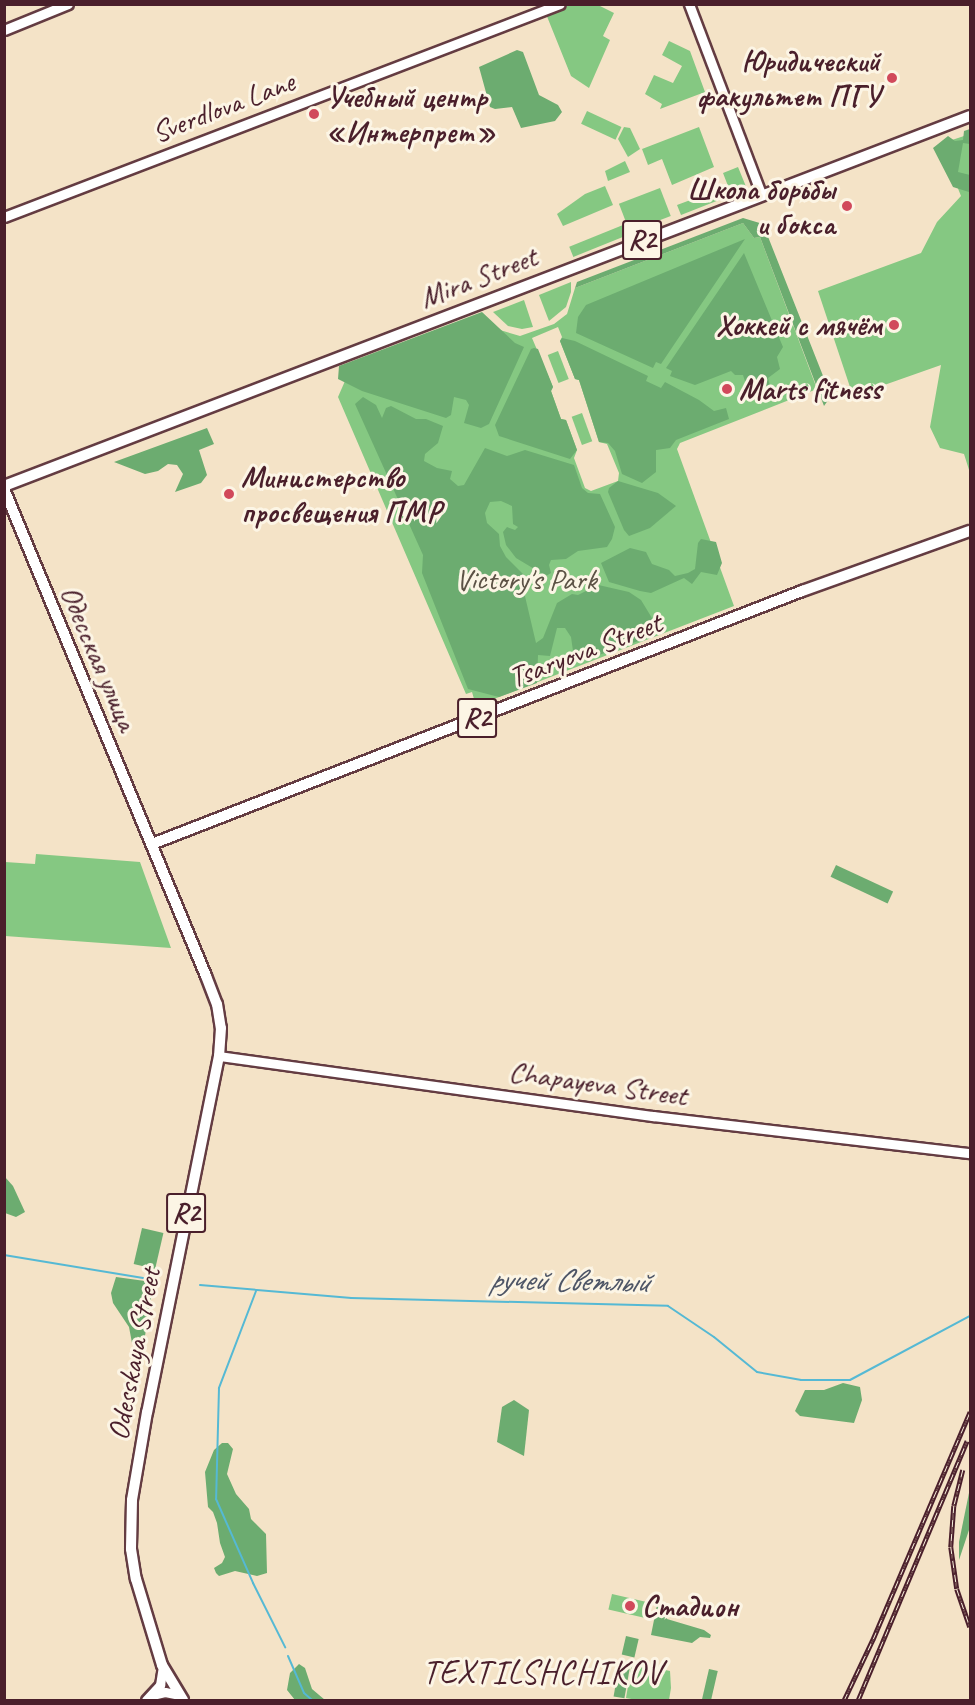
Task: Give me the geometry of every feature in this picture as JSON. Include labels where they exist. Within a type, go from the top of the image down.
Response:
[{"type":"main road","name":"Mira Street","points":[[4,488],[761,194],[970,116]]},
{"type":"main road","name":"Одесская улица","points":[[4,488],[152,844]]},
{"type":"main road","name":"Tsaryova Street","points":[[152,844],[791,595],[970,531]]},
{"type":"main road","name":"Odesskaya Street","points":[[152,844],[217,1004],[221,1037],[147,1412],[132,1500],[131,1549],[136,1579],[163,1667],[181,1698]]},
{"type":"street","points":[[4,30],[68,4]]},
{"type":"street","name":"Sverdlova Lane","points":[[4,217],[560,4]]},
{"type":"street","points":[[689,4],[761,194]]},
{"type":"street","name":"Chapayeva Street","points":[[219,1056],[653,1116],[970,1153]]},
{"type":"street","points":[[149,1698],[161,1681],[163,1667]]},
{"type":"street","points":[[149,1698],[165,1692],[181,1698]]},
{"type":"green space","points":[[571,4],[598,5],[614,13],[603,36],[610,40],[589,88],[571,76],[546,14]]},
{"type":"green space","points":[[669,41],[690,51],[705,92],[660,109],[662,104],[645,94],[654,75],[673,83],[682,66],[662,55]]},
{"type":"green space","points":[[517,50],[523,52],[539,95],[558,105],[562,112],[555,121],[521,128],[512,107],[495,109],[490,107],[479,67]]},
{"type":"green space","points":[[587,111],[621,127],[616,140],[581,124]]},
{"type":"green space","points":[[624,127],[630,128],[640,149],[628,157],[618,139]]},
{"type":"green space","points":[[699,127],[714,167],[672,185],[662,159],[648,165],[642,149]]},
{"type":"green space","points":[[970,129],[970,144],[963,143],[958,172],[970,175],[969,192],[953,187],[933,148],[948,136],[955,141],[963,140],[964,131]]},
{"type":"green space","points":[[970,134],[970,473],[964,454],[940,448],[930,427],[941,365],[853,396],[818,291],[921,253],[937,222],[961,196],[940,144]]},
{"type":"green space","points":[[625,161],[630,172],[608,181],[605,171]]},
{"type":"green space","points":[[738,167],[747,189],[681,215],[677,205],[728,186],[723,173]]},
{"type":"green space","points":[[605,186],[613,205],[563,226],[557,214],[585,194]]},
{"type":"green space","points":[[660,188],[671,216],[630,232],[619,204]]},
{"type":"green space","points":[[743,218],[763,224],[831,396],[824,406],[760,237],[754,238],[743,223],[575,288],[577,282]]},
{"type":"green space","name":"Victory's Park","points":[[743,223],[754,238],[760,237],[817,389],[680,443],[677,449],[734,606],[476,706],[472,692],[466,694],[338,397],[345,381],[500,330],[520,336],[554,324],[567,314],[575,288]],"holes":[[[558,327],[562,337],[560,341],[575,379],[579,380],[599,442],[607,444],[619,473],[618,481],[591,491],[585,488],[574,458],[577,450],[566,420],[561,419],[551,391],[553,387],[532,338]]]},
{"type":"green space","points":[[623,225],[627,235],[573,257],[569,247]]},
{"type":"green space","points":[[745,239],[661,364],[656,362],[653,368],[576,333],[578,317],[586,305]]},
{"type":"green space","points":[[744,253],[783,347],[777,357],[780,369],[768,378],[771,390],[750,397],[743,375],[735,375],[731,371],[695,385],[670,376],[672,371],[666,368]]},
{"type":"green space","points":[[571,282],[571,292],[566,307],[549,321],[539,295]]},
{"type":"green space","points":[[524,300],[533,327],[522,329],[508,326],[493,312]]},
{"type":"green space","points":[[482,312],[515,343],[524,347],[489,424],[481,428],[464,423],[469,405],[466,400],[454,397],[451,415],[446,418],[362,391],[338,379],[339,366]]},
{"type":"green space","points":[[562,338],[575,341],[648,376],[646,381],[661,388],[665,382],[699,400],[714,411],[726,408],[729,419],[676,440],[670,448],[656,450],[656,472],[642,483],[622,474],[615,451],[608,443],[599,442],[579,380],[575,379],[560,341]]},
{"type":"green space","points":[[531,349],[538,349],[553,387],[551,391],[561,419],[566,420],[577,450],[570,459],[499,436],[495,425]]},
{"type":"green space","points":[[558,351],[569,379],[558,383],[548,355]]},
{"type":"green space","points":[[363,397],[376,405],[382,418],[386,408],[391,406],[416,419],[426,419],[443,426],[438,443],[425,454],[424,461],[437,468],[452,471],[450,479],[458,486],[464,485],[485,448],[507,456],[525,450],[574,465],[582,488],[588,493],[600,494],[615,527],[607,547],[578,551],[566,559],[551,560],[549,565],[551,573],[546,576],[516,558],[506,545],[503,532],[507,527],[515,530],[518,527],[513,524],[512,506],[501,501],[490,502],[485,513],[487,523],[499,534],[500,546],[506,557],[526,577],[524,592],[536,643],[543,638],[557,603],[572,594],[578,595],[586,591],[594,584],[629,592],[641,600],[655,623],[641,640],[585,660],[574,658],[571,637],[565,628],[557,628],[550,656],[538,655],[537,683],[499,697],[468,689],[422,573],[423,555],[355,404]]},
{"type":"green space","points":[[582,413],[592,441],[582,445],[572,417]]},
{"type":"green space","points":[[207,428],[214,444],[199,450],[207,475],[201,483],[175,492],[183,474],[177,465],[168,464],[158,471],[145,474],[114,462]]},
{"type":"green space","points":[[618,481],[658,493],[676,506],[650,528],[629,536],[624,530],[608,492],[609,488]]},
{"type":"green space","points":[[701,539],[716,542],[722,563],[717,575],[701,572],[692,584],[684,578],[651,593],[640,591],[609,582],[601,563],[630,548],[646,552],[652,564],[669,570],[675,576],[688,573],[695,569],[698,543]]},
{"type":"green space","points":[[36,854],[140,862],[171,948],[5,936],[5,862],[35,864]]},
{"type":"green space","points":[[836,865],[893,892],[888,903],[831,877]]},
{"type":"green space","points":[[5,1177],[13,1186],[25,1212],[16,1217],[5,1213]]},
{"type":"green space","points":[[142,1228],[163,1233],[155,1269],[134,1264]]},
{"type":"green space","points":[[116,1277],[145,1281],[153,1285],[145,1336],[138,1344],[132,1343],[129,1327],[113,1303],[111,1293]]},
{"type":"green space","points":[[843,1383],[860,1387],[862,1400],[854,1423],[800,1416],[795,1411],[805,1390],[824,1390]]},
{"type":"green space","points":[[514,1400],[529,1410],[524,1456],[497,1442],[502,1407]]},
{"type":"green space","points":[[222,1443],[228,1443],[233,1449],[227,1474],[236,1494],[249,1509],[251,1519],[266,1534],[267,1573],[257,1576],[235,1571],[219,1576],[214,1568],[222,1563],[225,1557],[217,1523],[213,1512],[208,1507],[205,1472],[214,1450]]},
{"type":"green space","points":[[970,1488],[970,1527],[959,1560],[959,1542]]},
{"type":"green space","name":"Стадион","points":[[612,1594],[651,1603],[647,1619],[608,1610]]},
{"type":"green space","points":[[657,1605],[667,1619],[704,1630],[711,1635],[710,1638],[700,1637],[692,1643],[651,1635]]},
{"type":"green space","points":[[626,1636],[639,1639],[634,1657],[622,1655]]},
{"type":"green space","points":[[620,1660],[631,1662],[624,1698],[614,1696]]},
{"type":"green space","points":[[632,1663],[670,1671],[669,1700],[626,1698]]},
{"type":"green space","points":[[299,1664],[305,1668],[312,1689],[325,1700],[295,1700],[287,1690],[290,1673]]},
{"type":"green space","points":[[709,1669],[718,1671],[711,1700],[702,1700]]},
{"type":"waterway","name":"ручей Светлый","points":[[4,1255],[143,1278]]},
{"type":"waterway","name":"ручей Светлый","points":[[200,1285],[351,1298],[668,1306],[714,1337],[757,1372],[801,1380],[850,1380],[970,1316]]},
{"type":"waterway","points":[[256,1291],[219,1388],[216,1499],[253,1583],[285,1647]]},
{"type":"waterway","points":[[288,1656],[304,1693],[312,1700]]},
{"type":"railway","points":[[844,1700],[873,1639],[970,1412]]},
{"type":"railway","points":[[858,1700],[967,1441]]},
{"type":"railway","points":[[963,1470],[954,1506],[951,1547],[957,1589],[970,1627]]},
{"type":"place","name":"Юридический факультет ПГУ","points":[[892,78]]},
{"type":"place","name":"Учебный центр «Интерпрет»","points":[[314,114]]},
{"type":"place","name":"Школа борьбы и бокса","points":[[847,206]]},
{"type":"place","name":"Хоккей с мячём","points":[[894,325]]},
{"type":"place","name":"Marts fitness","points":[[727,389]]},
{"type":"place","name":"Министерство просвещения ПМР","points":[[229,494]]},
{"type":"place","name":"Стадион","points":[[630,1606]]},
{"type":"district","name":"TEXTILSHCHIKOV","points":[[543,1673]]}]
